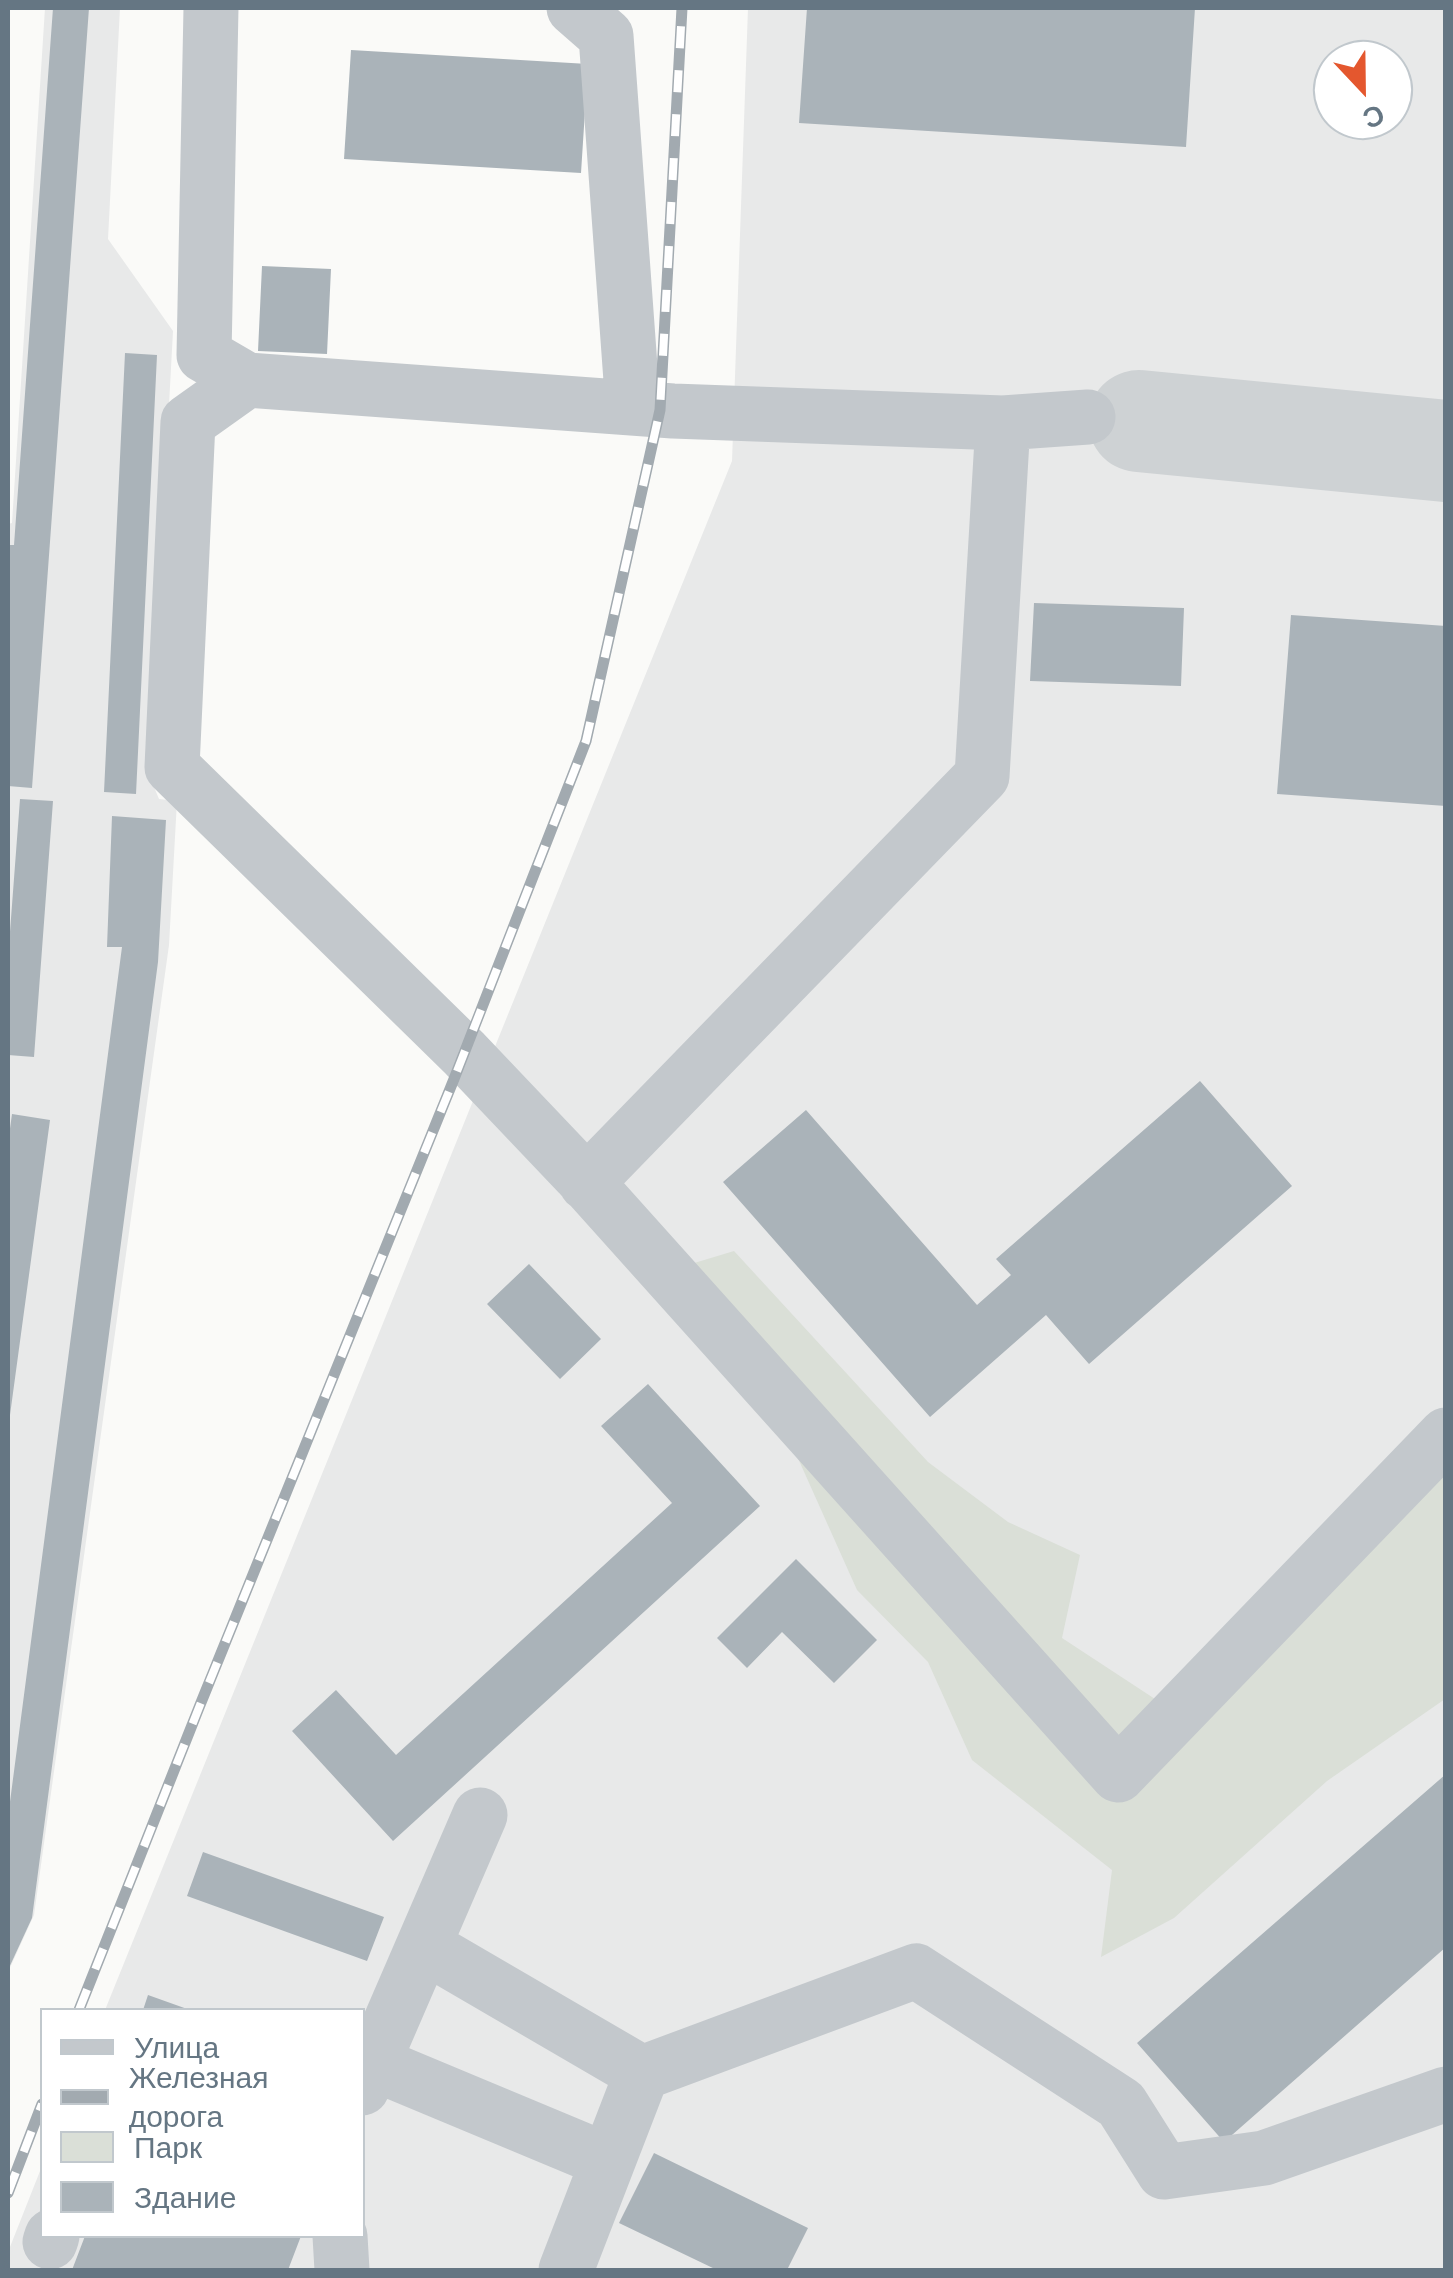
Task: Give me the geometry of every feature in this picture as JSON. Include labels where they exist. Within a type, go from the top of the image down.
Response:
[{"type":"street","points":[[211,8],[204,354],[247,380],[632,408],[1003,423],[1088,417]]},
{"type":"street","points":[[574,8],[606,36],[632,408]]},
{"type":"street","points":[[247,380],[188,422],[172,767],[464,1053],[586,1183],[1118,1775],[1446,1435]]},
{"type":"street","points":[[586,1183],[982,776],[1003,423]]},
{"type":"street","points":[[480,1815],[368,2076],[608,2161]]},
{"type":"street","points":[[424,1946],[642,2073]]},
{"type":"street","points":[[566,2270],[642,2073],[916,1972],[1121,2104],[1164,2172],[1264,2158],[1446,2094]]},
{"type":"street","points":[[340,2238],[342,2270]]},
{"type":"shaded area","points":[[45,8],[120,8],[108,239],[173,331],[149,775],[159,799],[177,801],[169,945],[34,1915],[8,1972],[8,524],[12,523]]},
{"type":"shaded area","points":[[748,8],[1445,8],[1445,2270],[8,2270],[8,2252],[40,2171],[40,2238],[365,2238],[365,2008],[106,2008],[732,461]]},
{"type":"green space","points":[[734,1251],[928,1462],[1008,1522],[1080,1555],[1062,1638],[1155,1699],[1445,1462],[1445,1699],[1327,1781],[1174,1918],[1101,1957],[1112,1870],[972,1760],[928,1662],[857,1590],[788,1436],[681,1267]]},
{"type":"building","points":[[53,8],[89,8],[32,788],[8,786],[8,545],[14,545]]},
{"type":"building","points":[[807,8],[1195,8],[1186,147],[799,123]]},
{"type":"building","points":[[351,50],[588,64],[581,173],[344,159]]},
{"type":"building","points":[[262,266],[331,269],[327,354],[258,351]]},
{"type":"building","points":[[125,353],[157,355],[136,794],[104,792]]},
{"type":"building","points":[[1034,603],[1184,608],[1181,686],[1030,681]]},
{"type":"building","points":[[1291,615],[1446,626],[1446,806],[1277,794]]},
{"type":"building","points":[[20,799],[53,801],[34,1057],[8,1055],[8,958]]},
{"type":"building","points":[[112,816],[166,820],[158,962],[32,1918],[8,1970],[8,1817],[122,947],[107,947]]},
{"type":"building","points":[[1200,1081],[1292,1186],[1089,1364],[1046,1315],[930,1417],[723,1182],[806,1110],[977,1305],[1011,1275],[996,1259]]},
{"type":"building","points":[[12,1114],[50,1120],[8,1415],[8,1143]]},
{"type":"building","points":[[529,1264],[601,1339],[560,1379],[487,1304]]},
{"type":"building","points":[[648,1384],[760,1506],[393,1841],[292,1731],[336,1690],[396,1755],[672,1503],[601,1426]]},
{"type":"building","points":[[796,1559],[877,1640],[834,1683],[782,1632],[747,1668],[717,1638]]},
{"type":"building","points":[[1446,1774],[1446,1947],[1224,2142],[1137,2043]]},
{"type":"building","points":[[203,1852],[384,1917],[367,1961],[187,1896]]},
{"type":"building","points":[[148,1995],[184,2008],[144,2008]]},
{"type":"building","points":[[654,2153],[808,2228],[787,2270],[717,2270],[619,2223]]},
{"type":"building","points":[[84,2238],[300,2238],[288,2270],[72,2270]]},
{"type":"taxiway","points":[[1139,421],[1446,451]]},
{"type":"railway","points":[[80,2008],[586,741],[660,410],[682,8]]},
{"type":"railway","points":[[8,2193],[40,2109]]}]
